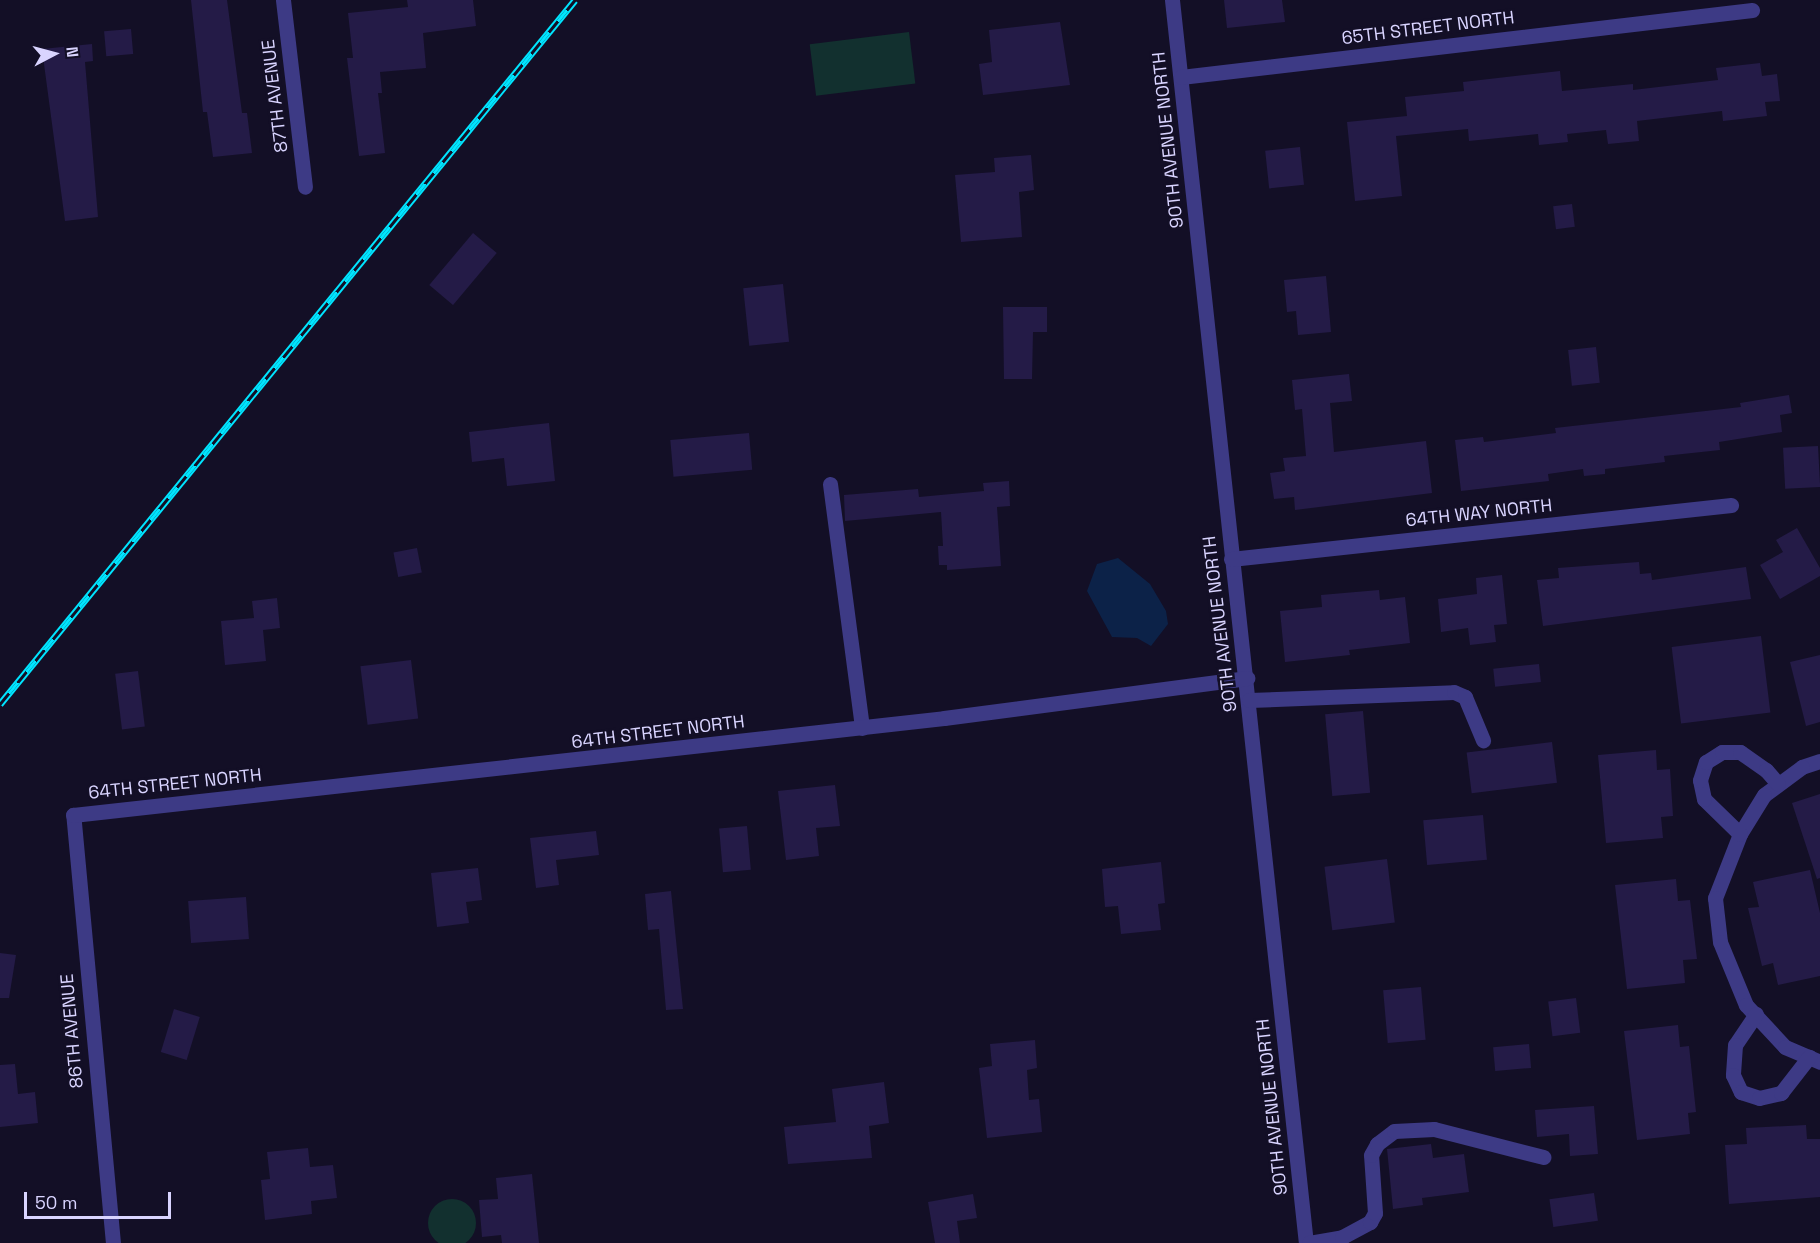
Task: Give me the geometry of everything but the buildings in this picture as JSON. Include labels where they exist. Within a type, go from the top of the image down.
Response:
[{"type":"street","name":"87TH AVENUE","points":[[284,0],[305,187]]},
{"type":"street","name":"90TH AVENUE NORTH","points":[[1172,0],[1231,559],[1247,678],[1308,1243]]},
{"type":"street","name":"65TH STREET NORTH","points":[[1181,78],[1752,10]]},
{"type":"street","points":[[830,484],[862,728]]},
{"type":"street","name":"64TH WAY NORTH","points":[[1231,559],[1731,506]]},
{"type":"street","name":"64TH STREET NORTH","points":[[74,815],[862,728],[1247,678]]},
{"type":"street","points":[[1249,700],[1454,693],[1465,697],[1483,740]]},
{"type":"street","points":[[1740,834],[1704,799],[1700,780],[1706,762],[1722,752],[1740,752],[1753,759],[1779,784]]},
{"type":"street","points":[[1756,1014],[1735,1045],[1733,1075],[1741,1092],[1759,1098],[1780,1093],[1815,1059],[1785,1047],[1756,1014],[1746,1005],[1720,942],[1715,898],[1740,834],[1764,795],[1802,767],[1820,761]]},
{"type":"street","name":"86TH AVENUE","points":[[74,815],[113,1243]]},
{"type":"street","points":[[1308,1243],[1342,1237],[1370,1222],[1374,1213],[1371,1155],[1377,1144],[1394,1131],[1434,1129],[1543,1157]]},
{"type":"green space","points":[[909,32],[915,84],[816,96],[810,44]]},
{"type":"green space","points":[[452,1199],[469,1206],[476,1223],[469,1240],[452,1247],[435,1240],[428,1223],[435,1206]]},
{"type":"water","points":[[1118,558],[1150,584],[1166,611],[1168,624],[1151,646],[1137,638],[1112,637],[1087,591],[1097,564]]},
{"type":"railway","points":[[0,704],[575,0]]}]
